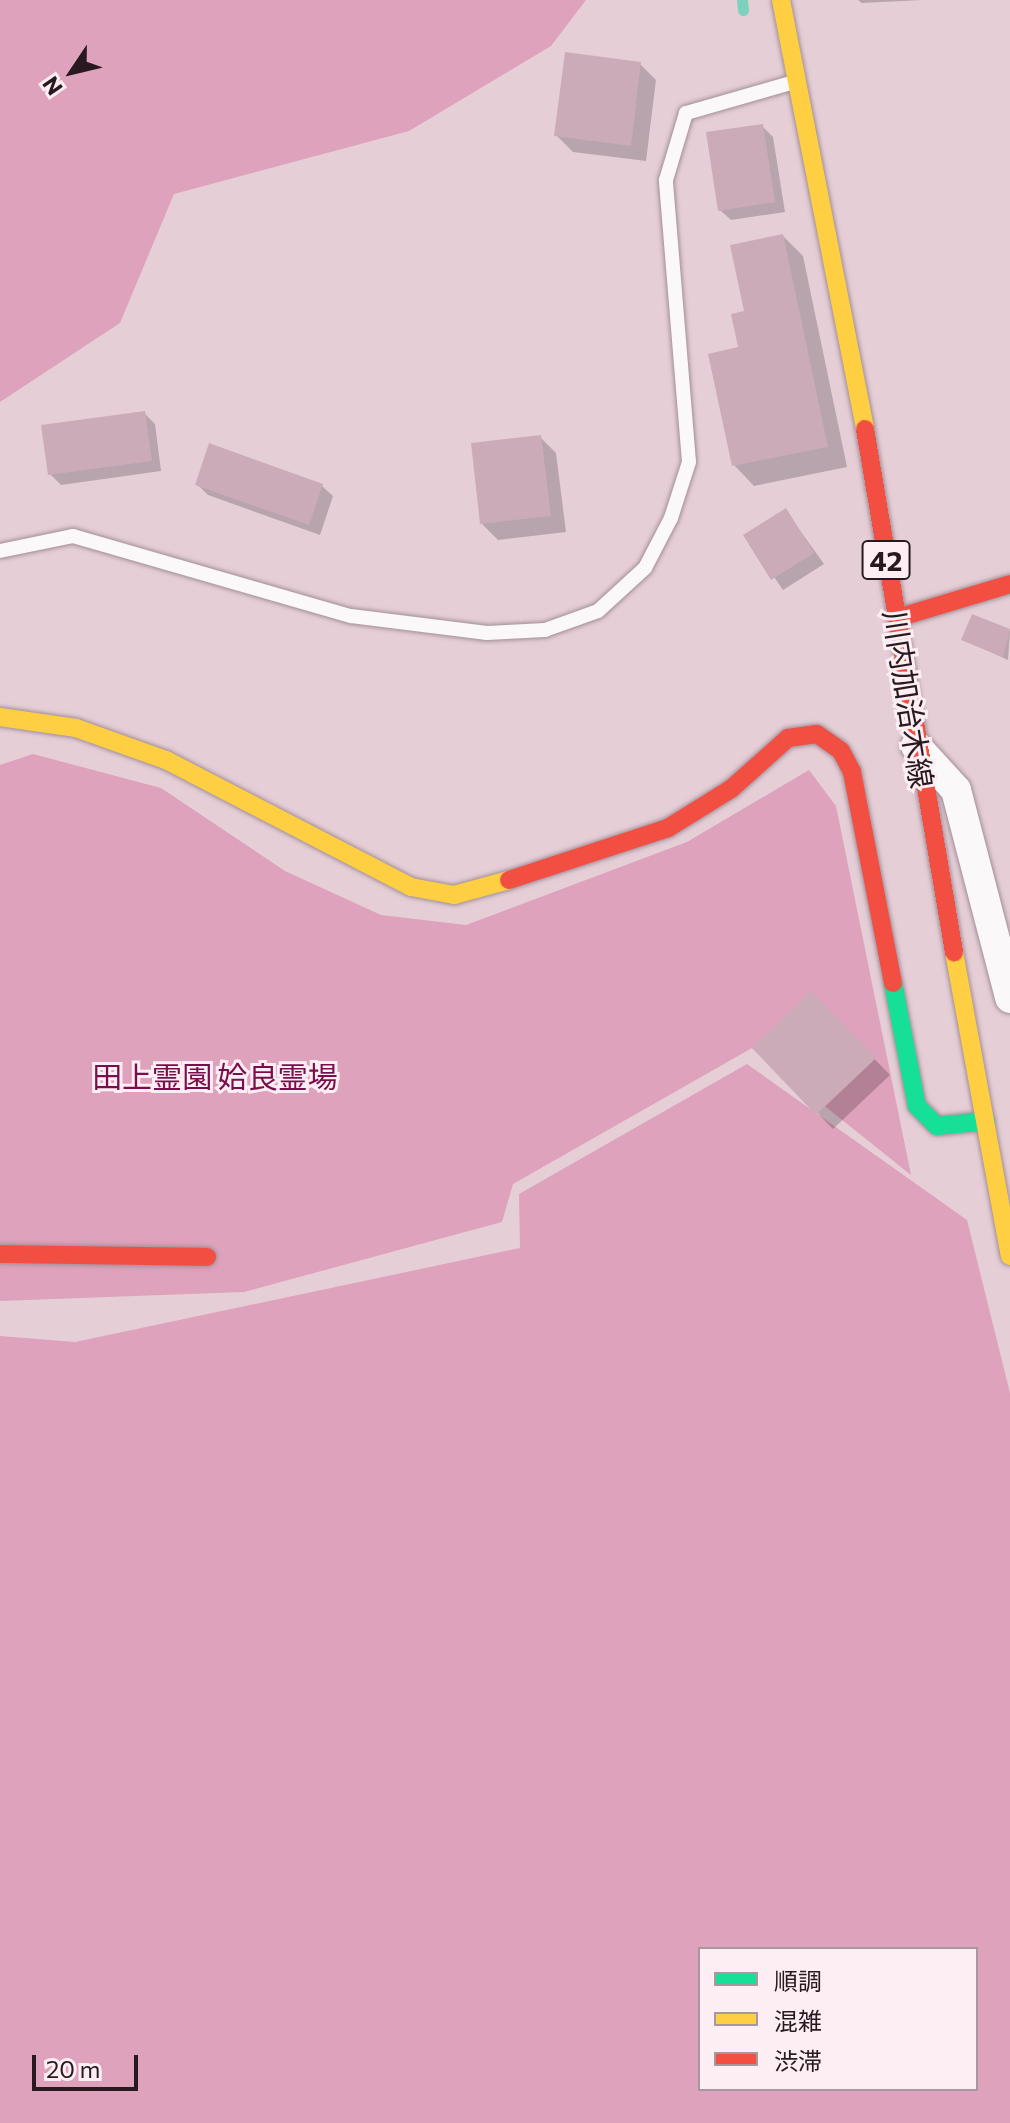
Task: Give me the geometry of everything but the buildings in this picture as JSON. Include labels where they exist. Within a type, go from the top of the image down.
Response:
[{"type":"street","name":"川内加治木線","points":[[781,0],[858,387],[915,744],[1010,1256]]},
{"type":"street","points":[[897,618],[1010,584]]},
{"type":"street","points":[[0,717],[76,728],[166,760],[411,887],[454,895],[564,866],[668,828],[731,789],[788,738],[817,734],[841,751],[852,772],[917,1106],[937,1126],[986,1121]]},
{"type":"street","points":[[915,744],[956,790],[1010,998]]},
{"type":"street","points":[[0,1254],[207,1257]]},
{"type":"lane","points":[[0,551],[73,536],[351,616],[487,633],[545,630],[598,611],[645,568],[671,518],[689,462],[666,180],[686,113],[795,81]]},
{"type":"green space","points":[[0,0],[586,0],[551,46],[409,131],[174,194],[120,323],[0,402]]},
{"type":"green space","name":"田上霊園 姶良霊場","points":[[33,754],[161,788],[285,871],[381,915],[466,925],[687,842],[809,770],[836,806],[911,1175],[752,1048],[513,1184],[502,1222],[244,1292],[0,1301],[0,765]]},
{"type":"green space","points":[[747,1064],[967,1220],[1010,1393],[1010,2123],[0,2123],[0,1336],[75,1342],[520,1248],[519,1194]]},
{"type":"waterway","points":[[742,0],[743,10]]},
{"type":"traffic: fast","points":[[893,983],[917,1106],[937,1126],[986,1121]]},
{"type":"traffic: slow","points":[[781,0],[865,429]]},
{"type":"traffic: slow","points":[[0,717],[76,728],[166,760],[411,887],[454,895],[509,880]]},
{"type":"traffic: slow","points":[[954,952],[1010,1256]]},
{"type":"traffic: jam","points":[[865,429],[954,952]]},
{"type":"traffic: jam","points":[[897,618],[1010,584]]},
{"type":"traffic: jam","points":[[509,880],[668,828],[731,789],[788,738],[817,734],[841,751],[852,772],[893,983]]},
{"type":"traffic: jam","points":[[0,1254],[207,1257]]}]
